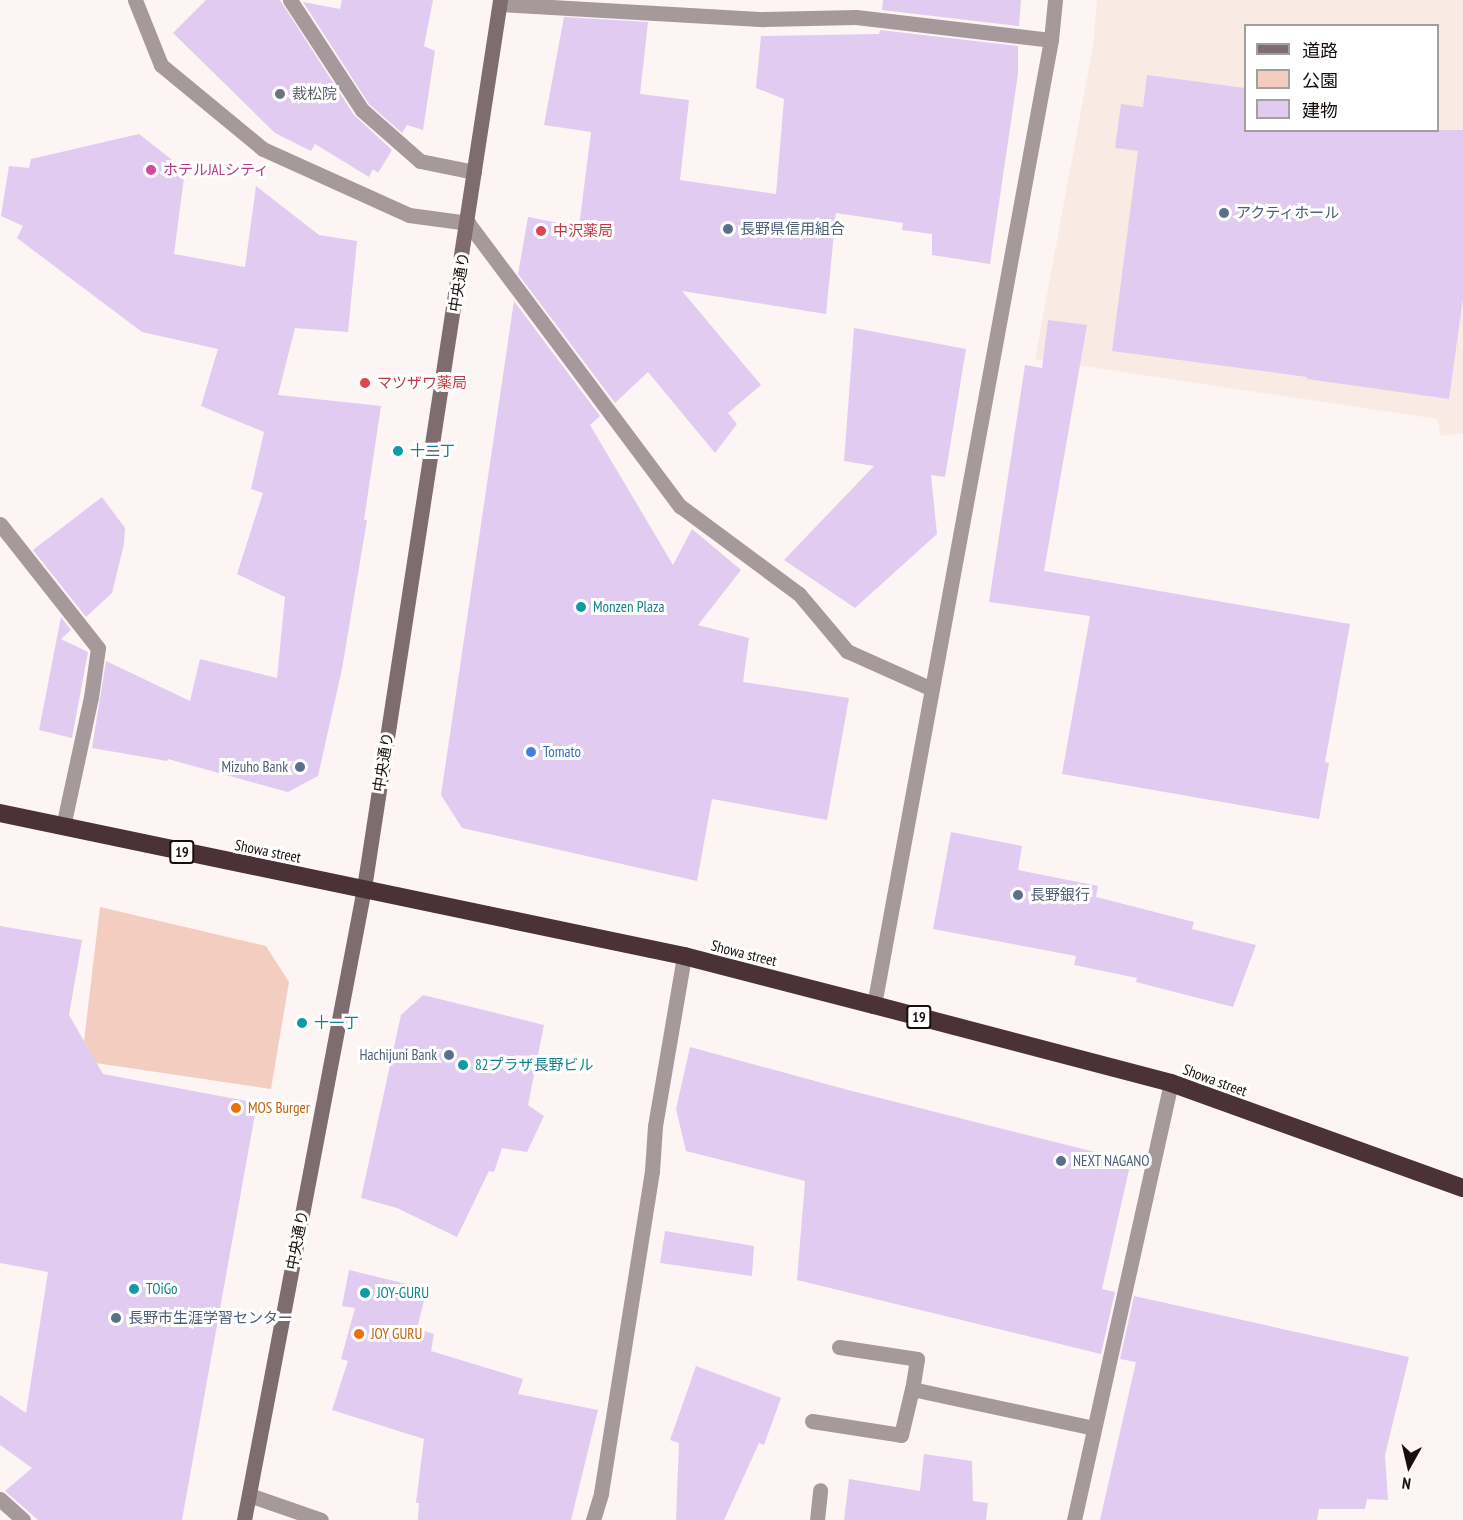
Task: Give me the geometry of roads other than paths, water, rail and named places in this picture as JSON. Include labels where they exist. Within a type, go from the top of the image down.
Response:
[{"type":"highway","name":"Showa street","points":[[0,813],[684,956],[1171,1083],[1463,1188]]},
{"type":"street","points":[[135,0],[161,65],[263,149],[409,215],[468,223],[680,506],[799,594],[847,651],[932,689]]},
{"type":"street","points":[[290,0],[362,110],[420,161],[474,172]]},
{"type":"street","points":[[874,1005],[1051,40],[1055,0]]},
{"type":"street","points":[[500,2],[764,19],[856,17],[1051,40]]},
{"type":"street","name":"中央通り","points":[[244,1520],[364,888],[468,223],[500,2]]},
{"type":"street","points":[[0,524],[98,648],[91,697],[63,827]]},
{"type":"street","points":[[593,1520],[603,1482],[652,1171],[655,1126],[684,956]]},
{"type":"street","points":[[1074,1520],[1171,1083]]},
{"type":"street","points":[[812,1421],[901,1435],[917,1359],[839,1347]]},
{"type":"street","points":[[912,1389],[1094,1428]]},
{"type":"street","points":[[817,1520],[820,1490]]},
{"type":"street","points":[[249,1495],[321,1520]]},
{"type":"street","points":[[0,1499],[23,1520]]},
{"type":"place","name":"裁松院","points":[[280,94]]},
{"type":"place","name":"ホテルJALシティ","points":[[151,170]]},
{"type":"place","name":"アクティホール","points":[[1224,213]]},
{"type":"place","name":"長野県信用組合","points":[[728,229]]},
{"type":"place","name":"中沢薬局","points":[[541,231]]},
{"type":"place","name":"マツザワ薬局","points":[[365,383]]},
{"type":"place","name":"十二丁","points":[[398,451]]},
{"type":"place","name":"Monzen Plaza","points":[[581,607]]},
{"type":"place","name":"Tomato","points":[[531,752]]},
{"type":"place","name":"Mizuho Bank","points":[[300,767]]},
{"type":"place","name":"長野銀行","points":[[1018,895]]},
{"type":"place","name":"十一丁","points":[[302,1023]]},
{"type":"place","name":"Hachijuni Bank","points":[[449,1055]]},
{"type":"place","name":"82プラザ長野ビル","points":[[463,1065]]},
{"type":"place","name":"MOS Burger","points":[[236,1108]]},
{"type":"place","name":"NEXT NAGANO","points":[[1061,1161]]},
{"type":"place","name":"TOiGo","points":[[134,1289]]},
{"type":"place","name":"JOY-GURU","points":[[365,1293]]},
{"type":"place","name":"長野市生涯学習センター","points":[[116,1318]]},
{"type":"place","name":"JOY GURU","points":[[359,1334]]}]
